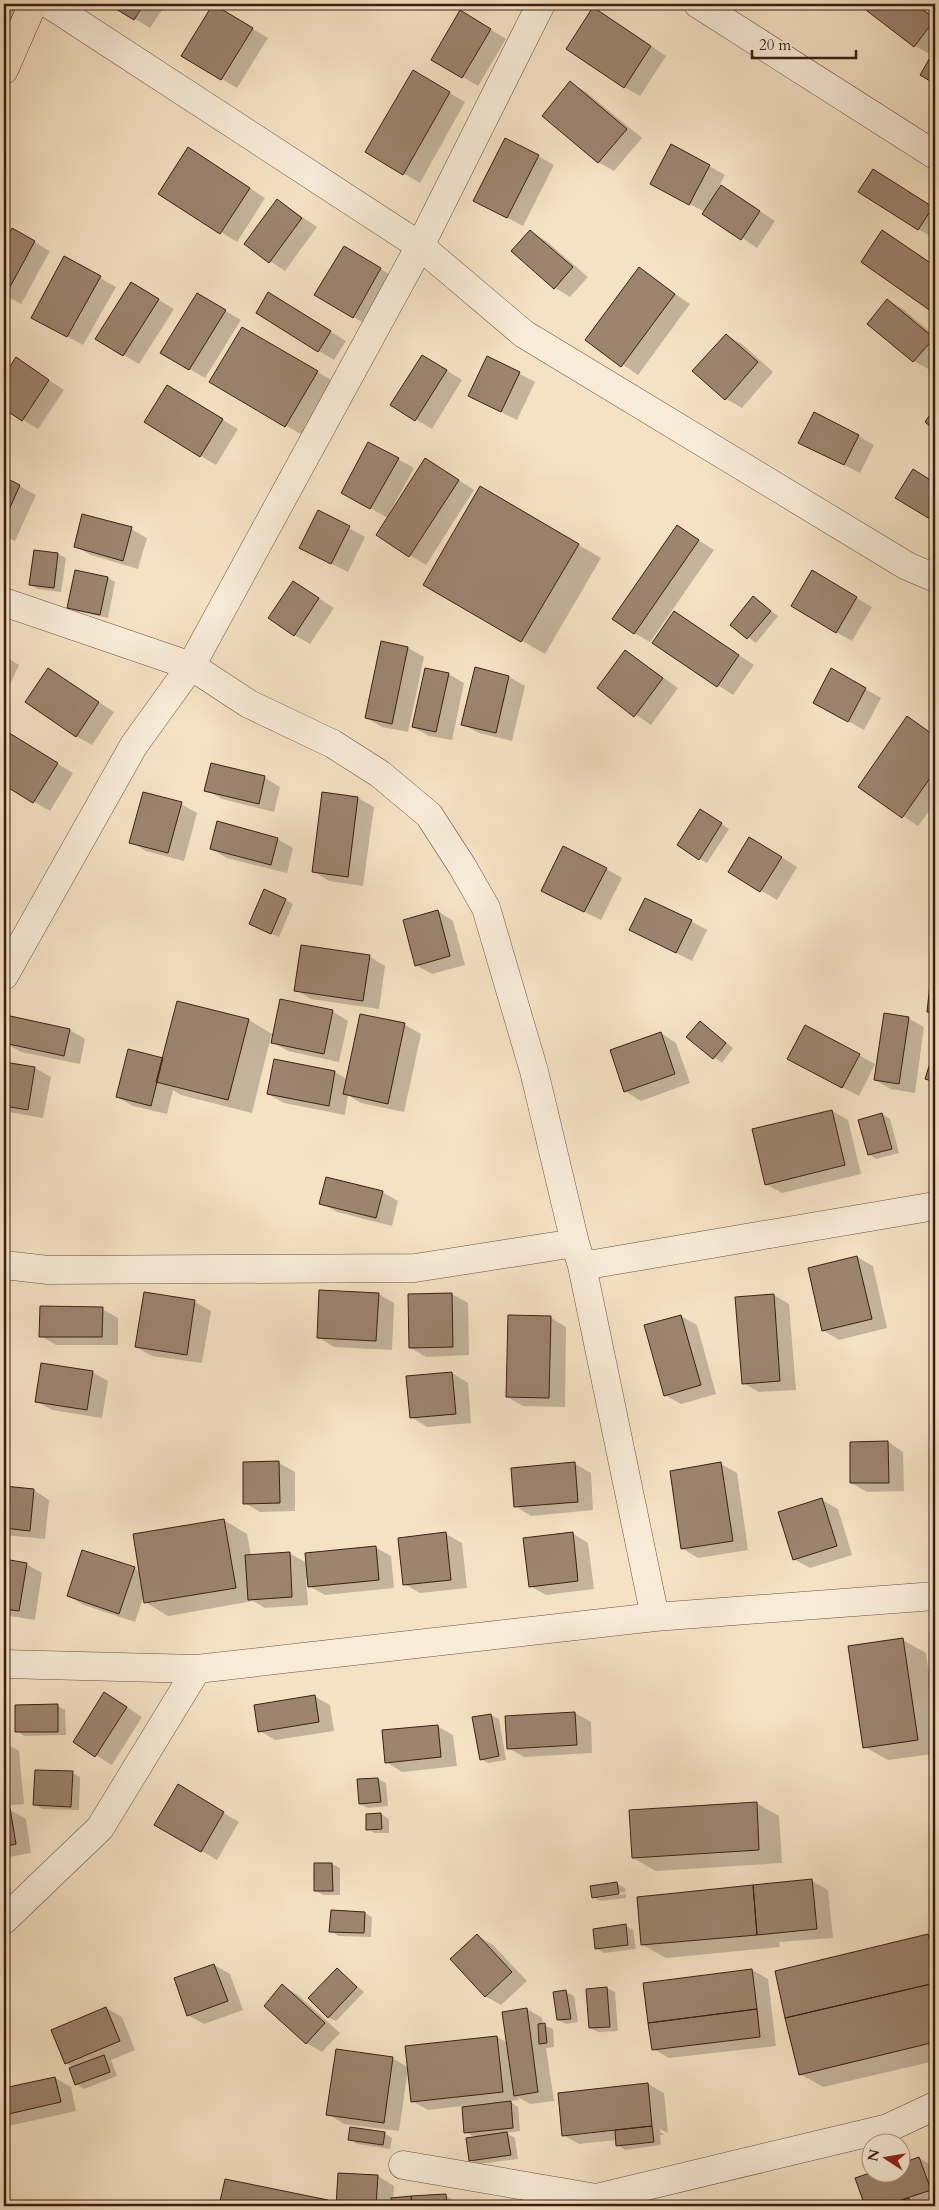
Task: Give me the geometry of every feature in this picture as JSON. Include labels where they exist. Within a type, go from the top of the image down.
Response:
[{"type":"main road","points":[[4,70],[32,4]]},
{"type":"street","points":[[49,4],[420,246],[524,334],[907,566],[935,578]]},
{"type":"street","points":[[4,976],[134,745],[191,666],[420,246],[541,4]]},
{"type":"street","points":[[698,4],[935,155]]},
{"type":"street","points":[[4,602],[191,666],[249,704],[333,744],[380,774],[428,815],[462,866],[486,908],[534,1071],[578,1254],[655,1617]]},
{"type":"street","points":[[4,1265],[48,1270],[415,1268],[578,1254],[935,1206]]},
{"type":"street","points":[[4,1664],[197,1669],[655,1617],[935,1596]]},
{"type":"street","points":[[4,1920],[100,1828],[197,1669]]},
{"type":"street","points":[[403,2165],[596,2198],[888,2128],[935,2106]]},
{"type":"building","points":[[112,4],[144,4],[134,20],[111,6]]},
{"type":"building","points":[[213,4],[253,28],[221,80],[181,56]]},
{"type":"building","points":[[870,4],[915,4],[935,19],[914,47],[866,10]]},
{"type":"building","points":[[593,7],[651,46],[624,88],[566,49]]},
{"type":"building","points":[[460,10],[491,29],[462,78],[431,60]]},
{"type":"building","points":[[935,49],[935,84],[920,75]]},
{"type":"building","points":[[413,70],[450,92],[403,175],[365,152]]},
{"type":"building","points":[[570,81],[627,129],[598,163],[542,116]]},
{"type":"building","points":[[505,138],[539,155],[507,218],[473,201]]},
{"type":"building","points":[[671,144],[710,165],[689,205],[650,184]]},
{"type":"building","points":[[188,147],[250,188],[220,234],[158,194]]},
{"type":"building","points":[[873,169],[933,207],[918,230],[858,192]]},
{"type":"building","points":[[721,185],[760,211],[741,240],[702,214]]},
{"type":"building","points":[[277,199],[302,218],[269,263],[244,244]]},
{"type":"building","points":[[12,228],[35,241],[5,296],[4,243]]},
{"type":"building","points":[[530,230],[573,267],[554,289],[511,251]]},
{"type":"building","points":[[882,230],[935,266],[935,314],[861,262]]},
{"type":"building","points":[[344,246],[381,268],[353,318],[314,295]]},
{"type":"building","points":[[64,256],[101,276],[67,337],[31,318]]},
{"type":"building","points":[[639,267],[675,294],[621,367],[585,340]]},
{"type":"building","points":[[131,282],[159,299],[123,356],[95,339]]},
{"type":"building","points":[[268,292],[331,331],[318,352],[256,313]]},
{"type":"building","points":[[197,293],[226,310],[189,370],[160,353]]},
{"type":"building","points":[[887,299],[934,338],[913,362],[867,324]]},
{"type":"building","points":[[242,327],[318,371],[285,427],[209,382]]},
{"type":"building","points":[[726,334],[758,362],[725,400],[692,371]]},
{"type":"building","points":[[422,355],[447,370],[415,421],[390,405]]},
{"type":"building","points":[[487,356],[520,372],[501,412],[468,396]]},
{"type":"building","points":[[16,357],[49,380],[22,421],[4,409],[4,376]]},
{"type":"building","points":[[167,385],[223,419],[200,457],[144,422]]},
{"type":"building","points":[[935,407],[935,430],[925,422]]},
{"type":"building","points":[[814,412],[859,435],[844,465],[798,443]]},
{"type":"building","points":[[368,442],[399,458],[370,509],[341,493]]},
{"type":"building","points":[[425,458],[459,480],[409,557],[376,535]]},
{"type":"building","points":[[913,469],[935,483],[935,522],[895,498]]},
{"type":"building","points":[[4,477],[20,485],[4,521]]},
{"type":"building","points":[[480,486],[579,544],[521,642],[423,585]]},
{"type":"building","points":[[318,510],[350,526],[331,564],[299,548]]},
{"type":"building","points":[[82,514],[132,527],[123,561],[74,547]]},
{"type":"building","points":[[677,525],[699,540],[634,634],[612,619]]},
{"type":"building","points":[[34,550],[58,553],[54,588],[29,585]]},
{"type":"building","points":[[75,570],[108,577],[100,615],[67,608]]},
{"type":"building","points":[[812,570],[857,597],[836,633],[791,606]]},
{"type":"building","points":[[293,581],[319,598],[294,636],[268,618]]},
{"type":"building","points":[[753,596],[771,611],[747,639],[730,625]]},
{"type":"building","points":[[674,611],[739,655],[717,687],[652,643]]},
{"type":"building","points":[[381,641],[408,647],[392,724],[365,718]]},
{"type":"building","points":[[625,650],[663,678],[634,717],[597,688]]},
{"type":"building","points":[[475,667],[509,676],[496,733],[461,725]]},
{"type":"building","points":[[48,668],[99,702],[76,737],[25,702]]},
{"type":"building","points":[[425,668],[449,673],[436,732],[412,727]]},
{"type":"building","points":[[831,668],[866,688],[848,722],[813,703]]},
{"type":"building","points":[[907,716],[935,736],[935,771],[902,818],[858,787]]},
{"type":"building","points":[[6,731],[58,763],[33,803],[4,785],[4,736]]},
{"type":"building","points":[[211,763],[265,776],[259,804],[204,791]]},
{"type":"building","points":[[143,792],[182,802],[168,853],[129,843]]},
{"type":"building","points":[[322,792],[358,797],[348,877],[312,872]]},
{"type":"building","points":[[700,809],[722,823],[699,860],[677,845]]},
{"type":"building","points":[[217,821],[278,838],[271,865],[210,849]]},
{"type":"building","points":[[749,837],[782,857],[760,892],[728,872]]},
{"type":"building","points":[[563,846],[607,868],[584,912],[541,891]]},
{"type":"building","points":[[264,889],[286,899],[271,934],[249,924]]},
{"type":"building","points":[[645,898],[692,920],[676,953],[629,930]]},
{"type":"building","points":[[438,910],[450,956],[415,966],[403,920]]},
{"type":"building","points":[[301,945],[370,955],[363,1001],[294,991]]},
{"type":"building","points":[[931,975],[935,975],[935,1013],[927,1012]]},
{"type":"building","points":[[280,999],[333,1010],[324,1054],[271,1043]]},
{"type":"building","points":[[177,1001],[249,1019],[228,1100],[156,1082]]},
{"type":"building","points":[[884,1013],[909,1017],[899,1084],[874,1080]]},
{"type":"building","points":[[360,1014],[405,1023],[388,1104],[343,1094]]},
{"type":"building","points":[[10,1016],[70,1029],[64,1056],[4,1043]]},
{"type":"building","points":[[700,1021],[726,1043],[713,1059],[686,1037]]},
{"type":"building","points":[[805,1025],[860,1054],[842,1088],[787,1059]]},
{"type":"building","points":[[661,1032],[675,1074],[624,1092],[610,1050]]},
{"type":"building","points":[[935,1047],[935,1082],[925,1079]]},
{"type":"building","points":[[128,1049],[163,1058],[151,1106],[116,1097]]},
{"type":"building","points":[[274,1059],[335,1071],[329,1106],[267,1094]]},
{"type":"building","points":[[4,1062],[35,1067],[28,1110],[4,1106]]},
{"type":"building","points":[[832,1110],[845,1165],[765,1185],[752,1129]]},
{"type":"building","points":[[882,1113],[892,1149],[868,1155],[858,1120]]},
{"type":"building","points":[[326,1177],[383,1191],[376,1218],[319,1204]]},
{"type":"building","points":[[857,1256],[872,1319],[822,1331],[808,1268]]},
{"type":"building","points":[[319,1290],[379,1293],[376,1341],[317,1338]]},
{"type":"building","points":[[144,1292],[195,1300],[187,1355],[135,1347]]},
{"type":"building","points":[[452,1293],[453,1347],[409,1348],[408,1294]]},
{"type":"building","points":[[774,1294],[780,1381],[742,1384],[735,1297]]},
{"type":"building","points":[[40,1306],[103,1307],[102,1337],[39,1337]]},
{"type":"building","points":[[508,1315],[551,1316],[549,1398],[506,1397]]},
{"type":"building","points":[[681,1315],[701,1385],[664,1396],[644,1325]]},
{"type":"building","points":[[41,1363],[93,1371],[87,1410],[35,1402]]},
{"type":"building","points":[[452,1372],[456,1414],[410,1418],[406,1376]]},
{"type":"building","points":[[888,1441],[889,1483],[850,1483],[850,1442]]},
{"type":"building","points":[[279,1461],[280,1503],[243,1504],[243,1462]]},
{"type":"building","points":[[575,1462],[578,1502],[514,1507],[511,1468]]},
{"type":"building","points":[[721,1462],[733,1541],[681,1549],[670,1471]]},
{"type":"building","points":[[4,1486],[34,1489],[30,1531],[4,1528]]},
{"type":"building","points":[[822,1498],[837,1546],[793,1560],[778,1512]]},
{"type":"building","points":[[224,1519],[236,1588],[144,1603],[133,1534]]},
{"type":"building","points":[[446,1532],[451,1580],[403,1585],[398,1538]]},
{"type":"building","points":[[573,1532],[578,1581],[529,1587],[523,1538]]},
{"type":"building","points":[[376,1546],[379,1580],[308,1587],[305,1553]]},
{"type":"building","points":[[82,1550],[135,1567],[119,1614],[67,1596]]},
{"type":"building","points":[[290,1552],[292,1597],[248,1600],[245,1555]]},
{"type":"building","points":[[4,1559],[27,1563],[19,1611],[4,1609]]},
{"type":"building","points":[[903,1638],[918,1740],[863,1748],[848,1646]]},
{"type":"building","points":[[104,1692],[127,1707],[95,1757],[73,1742]]},
{"type":"building","points":[[315,1695],[319,1722],[258,1732],[254,1705]]},
{"type":"building","points":[[58,1704],[58,1732],[15,1732],[15,1705]]},
{"type":"building","points":[[575,1712],[577,1745],[507,1749],[505,1716]]},
{"type":"building","points":[[491,1714],[499,1756],[480,1760],[472,1717]]},
{"type":"building","points":[[438,1725],[441,1757],[385,1763],[382,1730]]},
{"type":"building","points":[[935,1740],[935,1777],[930,1741]]},
{"type":"building","points":[[4,1743],[8,1795],[4,1796]]},
{"type":"building","points":[[35,1770],[73,1771],[71,1807],[33,1805]]},
{"type":"building","points":[[378,1778],[381,1802],[359,1804],[357,1779]]},
{"type":"building","points":[[178,1784],[224,1812],[201,1852],[154,1825]]},
{"type":"building","points":[[757,1802],[759,1850],[632,1858],[629,1810]]},
{"type":"building","points":[[10,1808],[16,1844],[4,1847],[4,1809]]},
{"type":"building","points":[[381,1813],[382,1829],[366,1830],[366,1814]]},
{"type":"building","points":[[314,1863],[332,1863],[333,1891],[314,1891]]},
{"type":"building","points":[[812,1879],[817,1929],[757,1935],[753,1885]]},
{"type":"building","points":[[617,1882],[619,1894],[592,1898],[590,1886]]},
{"type":"building","points":[[753,1885],[757,1935],[641,1945],[637,1897]]},
{"type":"building","points":[[331,1910],[365,1912],[364,1933],[329,1932]]},
{"type":"building","points":[[626,1924],[628,1945],[595,1949],[593,1929]]},
{"type":"building","points":[[477,1934],[512,1972],[485,1997],[450,1959]]},
{"type":"building","points":[[928,1934],[935,1963],[935,1983],[785,2018],[775,1971]]},
{"type":"building","points":[[214,1964],[228,2001],[187,2016],[174,1978]]},
{"type":"building","points":[[337,1968],[357,1987],[328,2018],[308,1998]]},
{"type":"building","points":[[752,1969],[757,2009],[648,2023],[643,1983]]},
{"type":"building","points":[[935,1983],[935,2042],[799,2075],[785,2018]]},
{"type":"building","points":[[282,1984],[325,2023],[306,2044],[264,2006]]},
{"type":"building","points":[[607,1987],[610,2027],[589,2028],[586,1989]]},
{"type":"building","points":[[566,1990],[571,2019],[557,2020],[553,1992]]},
{"type":"building","points":[[106,2007],[120,2041],[65,2064],[51,2030]]},
{"type":"building","points":[[527,2008],[538,2092],[514,2096],[502,2012]]},
{"type":"building","points":[[757,2009],[760,2037],[652,2050],[648,2023]]},
{"type":"building","points":[[545,2023],[547,2043],[539,2044],[538,2024]]},
{"type":"building","points":[[497,2036],[503,2092],[411,2102],[405,2046]]},
{"type":"building","points":[[336,2049],[393,2057],[384,2123],[326,2115]]},
{"type":"building","points":[[104,2055],[110,2072],[75,2085],[69,2068]]},
{"type":"building","points":[[55,2077],[61,2102],[4,2115],[4,2088]]},
{"type":"building","points":[[648,2083],[652,2126],[562,2136],[558,2093]]},
{"type":"building","points":[[511,2101],[513,2128],[464,2133],[462,2107]]},
{"type":"building","points":[[652,2126],[654,2142],[616,2146],[615,2130]]},
{"type":"building","points":[[350,2127],[385,2132],[383,2145],[348,2140]]},
{"type":"building","points":[[507,2132],[511,2155],[469,2161],[466,2138]]},
{"type":"building","points":[[919,2157],[931,2190],[883,2206],[865,2206],[855,2178],[862,2176],[862,2182],[912,2182],[912,2159]]},
{"type":"building","points":[[338,2173],[378,2175],[376,2206],[336,2206]]},
{"type":"building","points":[[225,2179],[328,2200],[327,2206],[219,2206]]},
{"type":"building","points":[[446,2194],[447,2206],[412,2206],[411,2196]]},
{"type":"building","points":[[411,2196],[412,2206],[392,2206],[391,2198]]},
{"type":"building","points":[[909,2198],[912,2206],[883,2206]]}]
